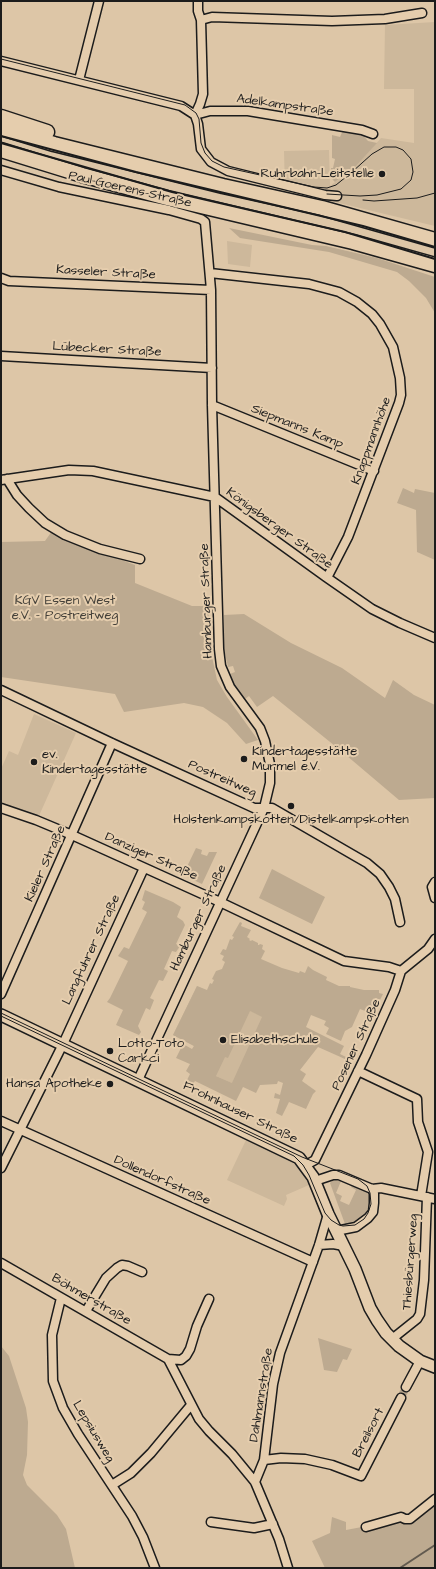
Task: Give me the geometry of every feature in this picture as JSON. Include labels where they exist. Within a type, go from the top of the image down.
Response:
[{"type":"highway","points":[[1,117],[82,143],[124,161]]},
{"type":"highway","points":[[1,128],[54,144],[335,212],[435,240]]},
{"type":"highway","points":[[1,150],[82,175],[167,198],[353,242],[435,265]]},
{"type":"highway","points":[[1,160],[78,183],[114,191],[167,198]]},
{"type":"main road","name":"Frohnhauser Straße","points":[[1,1014],[295,1155],[306,1165],[315,1181],[328,1214],[355,1269],[376,1320],[392,1339],[420,1360],[435,1367]]},
{"type":"street","points":[[79,80],[99,1]]},
{"type":"street","points":[[195,115],[203,94],[201,20],[198,12],[198,1]]},
{"type":"street","points":[[201,20],[212,17],[332,21],[385,19],[422,14]]},
{"type":"street","points":[[1,61],[181,106],[195,115],[198,124],[201,149],[207,159],[216,165],[228,171],[325,195],[337,196]]},
{"type":"street","name":"Adelkampstraße","points":[[195,115],[210,111],[248,111],[362,130],[373,134]]},
{"type":"street","name":"Paul-Goerens-Straße","points":[[1,170],[59,187],[169,210],[201,219],[205,222],[210,272]]},
{"type":"street","name":"Knappmannhöhe","points":[[210,272],[309,284],[339,292],[348,296],[364,307],[380,324],[394,347],[397,358],[401,395],[397,411],[348,537],[326,578]]},
{"type":"street","name":"Hamburger Straße","points":[[138,1080],[264,808],[270,783],[270,764],[265,741],[260,728],[230,687],[221,666],[219,644],[212,405],[210,272]]},
{"type":"street","name":"Kasseler Straße","points":[[1,278],[9,281],[211,290]]},
{"type":"street","name":"Lübecker Straße","points":[[1,356],[212,368]]},
{"type":"street","name":"Siepmanns Kamp","points":[[212,405],[374,472]]},
{"type":"street","name":"Königsberger Straße","points":[[4,480],[69,470],[93,471],[215,496],[365,605],[387,617],[435,638]]},
{"type":"street","points":[[4,480],[29,508],[45,522],[65,535],[100,549],[140,559]]},
{"type":"street","name":"Postreitweg","points":[[1,690],[254,808],[272,808],[367,863],[380,874],[395,899],[400,922]]},
{"type":"street","name":"Kieler Straße","points":[[1,994],[112,743]]},
{"type":"street","name":"Danziger Straße","points":[[1,808],[36,820],[72,835],[220,902],[344,961],[389,967],[401,971]]},
{"type":"street","name":"Langfuhrer Straße","points":[[1,1168],[63,1044],[144,868]]},
{"type":"street","points":[[435,882],[432,887],[435,898]]},
{"type":"street","points":[[401,971],[428,949],[435,940]]},
{"type":"street","name":"Posener Straße","points":[[306,1165],[315,1160],[396,990],[401,971]]},
{"type":"street","name":"Thiesbürgerweg","points":[[358,1070],[417,1099],[418,1122],[428,1152],[428,1197],[424,1280],[420,1314],[417,1319],[392,1339]]},
{"type":"street","name":"Dollendorfstraße","points":[[1,1121],[313,1262]]},
{"type":"street","points":[[315,1181],[334,1175],[339,1175],[372,1189],[381,1188],[428,1197]]},
{"type":"street","points":[[336,1231],[356,1227],[368,1218],[373,1212],[374,1193],[372,1189]]},
{"type":"street","name":"Dahlmannstraße","points":[[255,1482],[264,1460],[278,1360],[284,1339],[319,1245],[328,1214]]},
{"type":"street","points":[[319,1245],[333,1244],[344,1246]]},
{"type":"street","name":"Böhmerstraße","points":[[1,1263],[168,1359]]},
{"type":"street","points":[[86,1311],[106,1278],[117,1268],[122,1265],[142,1272]]},
{"type":"street","name":"Lepsiusweg","points":[[61,1298],[52,1335],[53,1381],[63,1408],[78,1434],[132,1516],[148,1548],[155,1568]]},
{"type":"street","points":[[168,1359],[181,1360],[186,1356],[209,1299]]},
{"type":"street","points":[[168,1359],[199,1419],[232,1454],[255,1482],[273,1524],[286,1558],[288,1568]]},
{"type":"street","points":[[406,1387],[420,1360]]},
{"type":"street","name":"Breilsort","points":[[264,1460],[294,1458],[312,1460],[332,1465],[361,1476],[401,1398]]},
{"type":"street","points":[[112,1485],[132,1473],[152,1453],[191,1405]]},
{"type":"street","points":[[366,1527],[401,1517],[410,1519],[435,1499]]},
{"type":"street","points":[[211,1522],[254,1528],[273,1524]]},
{"type":"shaded area","points":[[435,22],[435,226],[285,190],[284,151],[329,150],[330,186],[356,166],[381,138],[414,143],[414,89],[384,89],[385,25]]},
{"type":"shaded area","points":[[227,241],[252,245],[250,267],[228,264]]},
{"type":"shaded area","name":"ev. Kindertagesstätte","points":[[34,714],[76,733],[38,818],[1,806],[1,769],[9,751],[18,755]]},
{"type":"shaded area","name":"Elisabethschule","points":[[197,986],[272,1021],[240,1087],[186,1062],[194,1046],[173,1035]]},
{"type":"shaded area","points":[[246,1140],[288,1159],[300,1169],[309,1185],[286,1195],[287,1199],[284,1206],[227,1180]]},
{"type":"green space","points":[[343,130],[362,134],[368,141],[377,143],[356,166],[335,182],[331,178],[331,168],[333,168],[335,159],[332,158],[332,135],[340,137]]},
{"type":"green space","points":[[229,228],[312,245],[326,246],[377,258],[435,277],[435,313],[426,298],[409,281],[397,272],[329,252],[240,238]]},
{"type":"green space","points":[[403,488],[414,493],[415,489],[435,493],[435,560],[417,552],[416,510],[397,503]]},
{"type":"green space","name":"KGV Essen West e.V. - Postreitweg","points":[[52,531],[135,565],[135,583],[192,606],[208,606],[211,652],[217,680],[227,697],[258,740],[246,744],[227,723],[203,707],[184,703],[124,712],[115,694],[1,677],[1,542],[45,541]]},
{"type":"green space","points":[[244,614],[291,643],[342,668],[385,698],[393,680],[414,695],[435,705],[435,798],[399,800],[273,696],[257,707],[249,696],[245,699],[233,683],[230,674],[235,672],[233,666],[228,667],[224,649],[224,615]]},
{"type":"green space","points":[[196,848],[202,850],[201,854],[207,856],[209,852],[217,852],[202,884],[183,875]]},
{"type":"green space","points":[[272,869],[325,897],[312,924],[259,898]]},
{"type":"green space","points":[[145,890],[181,907],[177,917],[183,921],[185,925],[176,944],[180,946],[176,952],[172,951],[164,969],[168,971],[163,981],[159,980],[150,998],[154,1000],[150,1010],[146,1008],[138,1026],[141,1032],[139,1035],[116,1025],[123,1010],[107,1002],[128,961],[118,956],[124,947],[129,949],[147,912],[142,909],[145,902],[142,900]]},
{"type":"green space","points":[[240,922],[242,923],[241,926],[251,930],[247,937],[250,939],[249,940],[258,943],[258,945],[263,945],[262,949],[265,951],[261,959],[299,973],[300,971],[305,973],[308,966],[327,977],[326,980],[339,986],[350,986],[364,990],[379,990],[379,993],[383,994],[373,1014],[360,1009],[352,1027],[345,1031],[341,1041],[326,1034],[329,1028],[324,1025],[326,1021],[311,1015],[306,1027],[344,1046],[340,1054],[346,1057],[345,1059],[318,1047],[300,1070],[306,1074],[302,1081],[316,1091],[306,1109],[289,1102],[282,1116],[276,1113],[280,1099],[274,1098],[275,1093],[280,1095],[283,1083],[278,1081],[277,1084],[260,1085],[256,1093],[243,1087],[236,1101],[195,1081],[193,1084],[187,1080],[190,1074],[186,1071],[190,1064],[176,1058],[183,1044],[192,1049],[194,1046],[173,1035],[197,986],[207,990],[210,983],[212,984],[214,980],[212,979],[216,971],[222,969],[225,962],[222,960],[224,956],[220,954],[223,949],[226,950],[230,939],[232,940],[234,937],[232,936]],"holes":[[[250,1011],[262,1017],[232,1083],[216,1076],[225,1057],[228,1058]]]},
{"type":"green space","points":[[333,1180],[341,1181],[336,1193],[342,1196],[340,1201],[349,1205],[356,1190],[351,1187],[352,1185],[368,1192],[370,1198],[369,1208],[361,1219],[353,1223],[345,1224],[330,1183]]},
{"type":"green space","points":[[318,1338],[352,1349],[347,1360],[343,1359],[337,1372],[324,1370]]},
{"type":"green space","points":[[1,1346],[9,1356],[26,1408],[28,1422],[27,1455],[23,1475],[27,1485],[57,1515],[66,1529],[75,1568],[1,1568]]},
{"type":"green space","points":[[435,1501],[435,1568],[325,1568],[312,1541],[330,1533],[332,1517],[346,1522],[346,1530],[399,1520],[405,1521]]},
{"type":"waterway","points":[[400,1568],[435,1545]]},
{"type":"tunnel","points":[[401,1398],[406,1387]]},
{"type":"tram line","points":[[1,59],[185,105],[196,113],[199,119],[201,143],[205,153],[212,161],[224,167],[314,187],[327,188],[336,185],[372,154],[384,147],[396,147],[403,150],[411,159],[413,172],[411,180],[401,189],[377,195],[360,196],[327,194]]},
{"type":"tram line","points":[[363,200],[374,201],[417,198],[435,193]]},
{"type":"tram line","points":[[1,1013],[302,1157],[358,1179],[367,1186],[370,1193],[371,1204],[368,1213],[364,1219],[355,1225],[339,1225],[331,1220],[325,1213],[309,1175],[303,1165],[294,1156],[1,1016]]},
{"type":"railway","points":[[1,136],[136,172],[363,226],[435,247]]},
{"type":"railway","points":[[1,143],[172,192],[345,232],[435,259]]},
{"type":"place","name":"Ruhrbahn-Leitstelle","points":[[382,174]]},
{"type":"place","name":"Kindertagesstätte Murmel e.V.","points":[[244,759]]},
{"type":"place","name":"ev. Kindertagesstätte","points":[[34,762]]},
{"type":"place","name":"Holstenkampskotten/Distelkampskotten","points":[[291,806]]},
{"type":"place","name":"Elisabethschule","points":[[223,1040]]},
{"type":"place","name":"Lotto-Toto Carkci","points":[[110,1051]]},
{"type":"place","name":"Hansa Apotheke","points":[[110,1084]]}]
